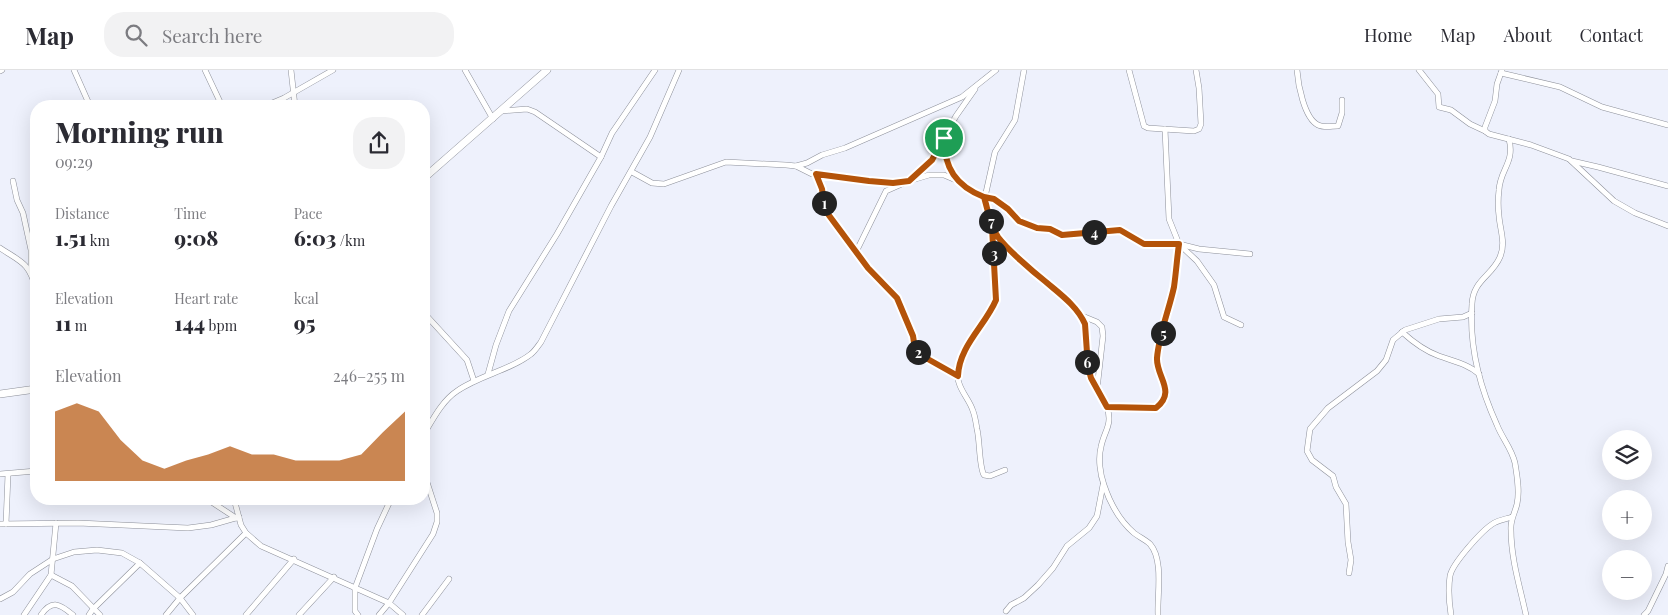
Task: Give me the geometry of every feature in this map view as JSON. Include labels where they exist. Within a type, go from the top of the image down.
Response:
[{"type":"main road","points":[[430,173],[547,70]]},
{"type":"main road","points":[[0,394],[30,390]]},
{"type":"street","points":[[74,70],[87,100]]},
{"type":"street","points":[[205,70],[219,100]]},
{"type":"street","points":[[291,70],[295,100]]},
{"type":"street","points":[[278,100],[333,70]]},
{"type":"street","points":[[465,70],[492,119]]},
{"type":"street","points":[[488,374],[508,311],[557,234],[601,157],[612,133],[654,70]]},
{"type":"street","points":[[430,424],[439,409],[455,392],[488,374],[519,362],[532,354],[541,342],[611,206],[632,172],[650,137],[679,70]]},
{"type":"street","points":[[632,172],[652,183],[664,184],[726,162],[796,166],[808,163],[822,155],[845,148],[962,97],[996,70]]},
{"type":"street","points":[[1005,470],[990,476],[984,475],[981,470],[980,442],[973,411],[958,382],[958,368],[970,341],[996,300],[992,227],[984,197],[995,152],[1015,120],[1024,70]]},
{"type":"street","points":[[1129,70],[1144,126],[1148,128],[1194,132],[1202,124],[1200,88],[1196,70]]},
{"type":"street","points":[[1297,70],[1299,90],[1310,117],[1317,125],[1326,127],[1338,126],[1342,113],[1342,100]]},
{"type":"street","points":[[1419,70],[1438,94],[1439,107],[1451,110],[1470,124],[1489,134],[1531,145],[1571,161],[1668,186]]},
{"type":"street","points":[[1486,131],[1485,127],[1495,101],[1501,71],[1560,87],[1602,107],[1668,125]]},
{"type":"street","points":[[796,166],[803,171],[816,174],[893,183],[909,181],[932,160],[956,116],[979,85]]},
{"type":"street","points":[[501,111],[527,109],[534,112],[601,157]]},
{"type":"street","points":[[1165,129],[1169,219],[1179,244],[1197,261],[1214,285],[1224,317],[1241,325]]},
{"type":"street","points":[[944,138],[944,150],[948,167],[958,181],[969,190],[984,197],[994,199],[1008,209],[1019,221],[1037,228],[1050,229],[1062,235],[1120,230],[1144,244],[1179,244],[1199,249],[1250,254]]},
{"type":"street","points":[[1509,139],[1510,158],[1500,181],[1499,189],[1499,218],[1503,246],[1497,264],[1474,290],[1472,313],[1474,351],[1479,374],[1496,424],[1514,461],[1518,488],[1517,504],[1510,528],[1516,578],[1526,615]]},
{"type":"street","points":[[1571,161],[1614,201],[1635,213],[1668,226]]},
{"type":"street","points":[[816,174],[822,189],[825,210],[868,268],[897,298],[913,336],[915,349],[926,358],[958,376]]},
{"type":"street","points":[[856,252],[886,191],[929,175],[944,175],[958,181]]},
{"type":"street","points":[[13,181],[30,245]]},
{"type":"street","points":[[992,227],[1008,248],[1069,301],[1085,324],[1088,367],[1091,378],[1107,407],[1110,420],[1100,448],[1100,468],[1103,484],[1120,519],[1133,532],[1150,544],[1156,558],[1160,576],[1157,589],[1158,615]]},
{"type":"street","points":[[1107,407],[1150,409],[1159,405],[1164,397],[1165,383],[1158,370],[1158,356],[1174,286],[1179,244]]},
{"type":"street","points":[[0,248],[26,264],[30,270]]},
{"type":"street","points":[[1349,573],[1351,560],[1346,504],[1336,487],[1333,476],[1312,460],[1307,451],[1310,430],[1328,408],[1377,371],[1386,360],[1393,340],[1402,332],[1438,318],[1463,317],[1472,313]]},
{"type":"street","points":[[1080,315],[1098,322],[1102,328],[1103,336],[1097,389]]},
{"type":"street","points":[[430,320],[467,360],[474,381]]},
{"type":"street","points":[[1402,332],[1421,347],[1444,358],[1458,361],[1479,374]]},
{"type":"street","points":[[0,474],[30,472]]},
{"type":"street","points":[[8,474],[3,524],[188,528],[211,525],[238,517]]},
{"type":"street","points":[[1006,611],[1011,605],[1024,598],[1038,584],[1053,568],[1067,546],[1089,528],[1097,516],[1103,484]]},
{"type":"street","points":[[379,615],[389,603],[433,534],[438,522],[430,491]]},
{"type":"street","points":[[217,505],[238,517]]},
{"type":"street","points":[[235,505],[238,517],[246,533],[261,546],[294,559],[389,603],[403,615]]},
{"type":"street","points":[[358,615],[356,611],[355,588],[388,505]]},
{"type":"street","points":[[1451,615],[1450,575],[1454,564],[1485,530],[1495,523],[1512,517]]},
{"type":"street","points":[[24,615],[52,575],[56,524]]},
{"type":"street","points":[[166,615],[180,598],[246,533]]},
{"type":"street","points":[[0,599],[14,592],[30,574],[53,559],[74,552],[97,550],[122,553],[140,563],[180,598],[193,615]]},
{"type":"street","points":[[246,615],[294,559]]},
{"type":"street","points":[[89,615],[140,563]]},
{"type":"street","points":[[1644,615],[1648,611],[1668,566]]},
{"type":"street","points":[[52,575],[72,586],[100,615]]},
{"type":"street","points":[[299,615],[334,577]]},
{"type":"street","points":[[422,615],[449,578]]},
{"type":"street","points":[[41,615],[46,607],[54,604],[63,606],[73,615]]},
{"type":"route","points":[[944,138],[932,160],[909,181],[893,183],[816,174],[822,189],[825,210],[868,268],[897,298],[913,336],[915,349],[926,358],[958,376],[958,368],[970,341],[996,300],[994,240],[984,197],[994,199],[1008,209],[1019,221],[1037,228],[1050,229],[1062,235],[1120,230],[1144,244],[1179,244],[1174,286],[1157,364],[1166,388],[1164,397],[1156,408],[1107,407],[1091,378],[1083,319],[1069,301],[1030,269],[999,238],[992,227],[984,197],[969,190],[958,181],[948,167],[944,150],[944,138]]}]
